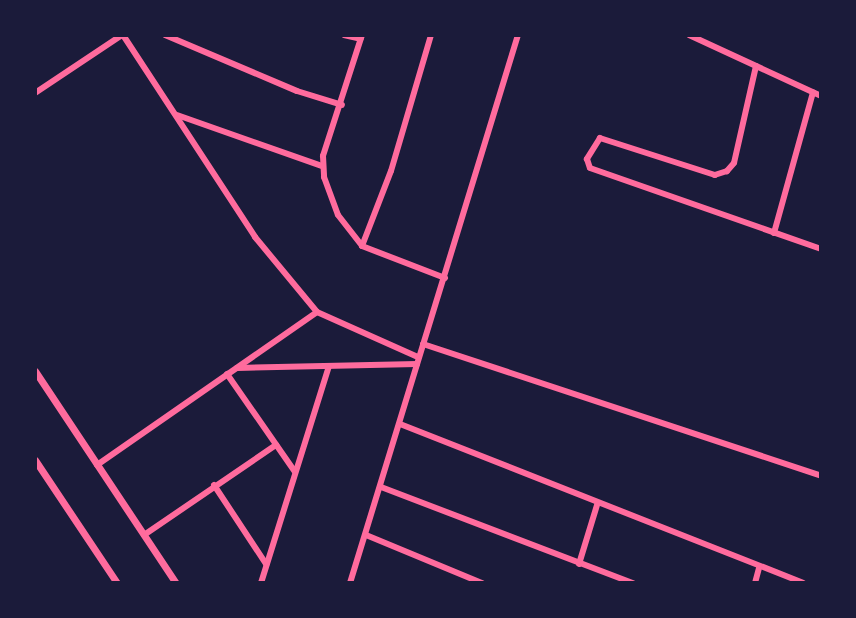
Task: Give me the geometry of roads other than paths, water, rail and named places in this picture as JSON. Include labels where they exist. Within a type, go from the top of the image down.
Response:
[{"type":"street","points":[[35,93],[122,35],[255,237],[317,312],[418,360]]},
{"type":"street","points":[[165,35],[297,91],[342,105]]},
{"type":"street","points":[[344,35],[362,37],[322,166],[338,215],[362,246],[445,278]]},
{"type":"street","points":[[362,246],[391,171],[430,35]]},
{"type":"street","points":[[350,583],[518,35]]},
{"type":"street","points":[[689,35],[821,96]]},
{"type":"street","points":[[756,66],[734,163],[727,171],[715,175],[608,139],[593,143],[587,159],[597,173],[821,249]]},
{"type":"street","points":[[774,233],[813,92]]},
{"type":"street","points":[[177,115],[322,166]]},
{"type":"street","points":[[97,464],[317,312]]},
{"type":"street","points":[[423,344],[821,475]]},
{"type":"street","points":[[235,368],[418,360]]},
{"type":"street","points":[[261,583],[328,366]]},
{"type":"street","points":[[35,370],[176,583]]},
{"type":"street","points":[[227,373],[295,472]]},
{"type":"street","points":[[400,424],[597,505],[803,583]]},
{"type":"street","points":[[144,534],[276,445]]},
{"type":"street","points":[[35,460],[117,583]]},
{"type":"street","points":[[214,485],[266,564]]},
{"type":"street","points":[[381,487],[633,583]]},
{"type":"street","points":[[579,564],[597,505]]},
{"type":"street","points":[[366,535],[468,580],[482,583]]},
{"type":"street","points":[[755,583],[759,568]]}]
